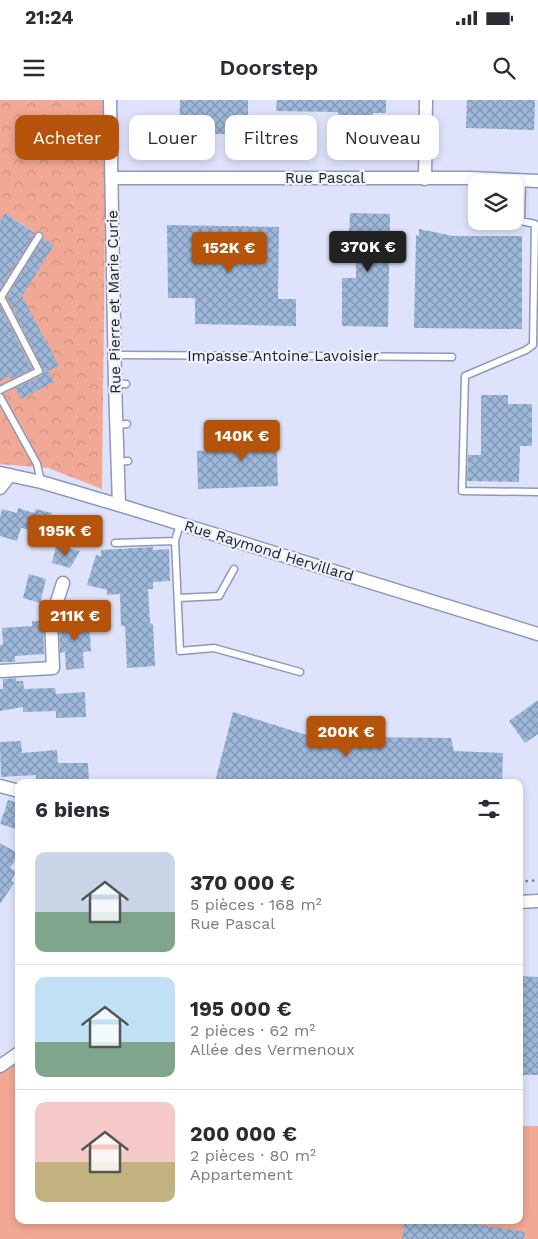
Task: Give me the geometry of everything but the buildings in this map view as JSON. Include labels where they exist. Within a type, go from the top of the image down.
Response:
[{"type":"street","name":"Rue Pierre et Marie Curie","points":[[110,100],[114,355],[120,384],[123,462],[118,505]]},
{"type":"street","points":[[426,100],[426,179]]},
{"type":"street","name":"Rue Pascal","points":[[112,178],[468,178]]},
{"type":"street","name":"Rue Pascal","points":[[523,180],[538,181]]},
{"type":"street","points":[[0,488],[5,474]]},
{"type":"street","name":"Rue Raymond Hervillard","points":[[5,474],[41,482],[118,505],[538,634]]},
{"type":"street","points":[[0,671],[53,668],[51,620],[63,583]]},
{"type":"street","points":[[0,786],[15,790]]},
{"type":"street","points":[[523,902],[538,902]]},
{"type":"street","points":[[0,1066],[15,1056]]},
{"type":"lane","points":[[523,221],[535,224],[533,345],[526,350],[465,376],[462,491],[538,492]]},
{"type":"lane","points":[[0,390],[39,371],[1,297],[39,236]]},
{"type":"lane","name":"Impasse Antoine Lavoisier","points":[[114,355],[452,357]]},
{"type":"lane","points":[[0,397],[37,464],[41,482]]},
{"type":"lane","points":[[180,524],[175,541],[180,651],[214,648],[300,672]]},
{"type":"lane","points":[[115,543],[175,541]]},
{"type":"lane","points":[[178,598],[219,596],[234,569]]},
{"type":"path","points":[[523,882],[538,880]]},
{"type":"green space","points":[[0,100],[103,100],[104,115],[15,115],[15,160],[106,160],[102,489],[48,468],[0,464],[0,380],[30,365],[0,307],[0,283],[33,231],[5,213],[0,221]]},
{"type":"green space","points":[[15,1064],[15,1224],[523,1224],[523,1126],[538,1126],[538,1239],[0,1239],[0,1072]]}]
